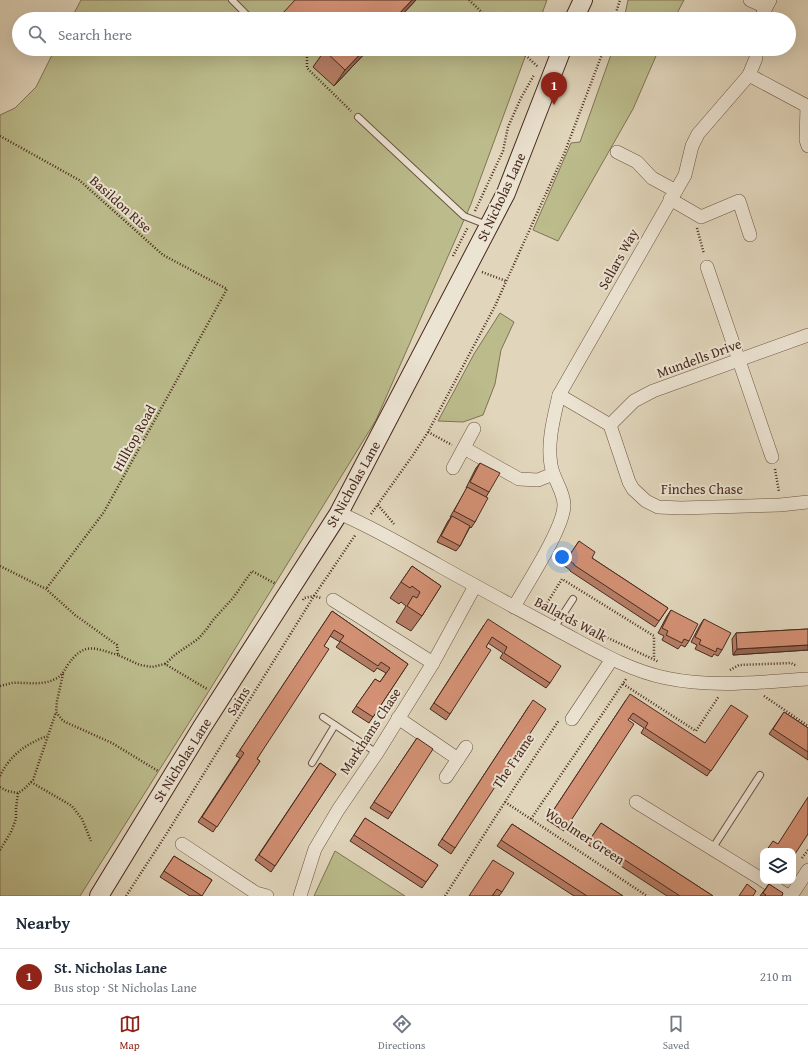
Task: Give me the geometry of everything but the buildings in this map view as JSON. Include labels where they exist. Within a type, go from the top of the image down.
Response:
[{"type":"main road","points":[[575,12],[578,0]]},
{"type":"main road","points":[[577,12],[583,0]]},
{"type":"main road","name":"St Nicholas Lane","points":[[98,896],[170,778],[339,513],[506,194],[559,56]]},
{"type":"street","points":[[750,0],[766,9]]},
{"type":"street","name":"Sellars Way","points":[[514,607],[551,542],[561,520],[564,507],[563,497],[553,474],[550,445],[552,426],[559,395],[685,175],[692,146],[698,134],[749,75],[756,56]]},
{"type":"street","points":[[749,75],[808,106],[806,140],[808,146]]},
{"type":"street","points":[[617,152],[637,162],[652,178],[701,217],[739,201],[750,235]]},
{"type":"street","points":[[707,267],[772,457]]},
{"type":"street","name":"Mundells Drive","points":[[610,425],[634,401],[654,391],[808,335]]},
{"type":"street","points":[[559,395],[610,425]]},
{"type":"street","name":"Finches Chase","points":[[610,425],[629,482],[633,489],[646,501],[658,506],[681,508],[808,502]]},
{"type":"street","points":[[453,468],[474,429]]},
{"type":"street","points":[[463,450],[519,479],[538,480],[553,474]]},
{"type":"street","name":"Ballards Walk","points":[[339,513],[364,524],[514,607],[558,623],[612,659],[647,673],[667,678],[704,683],[745,683],[808,679]]},
{"type":"street","name":"Markhams Chase","points":[[300,896],[315,849],[338,810],[433,663],[475,586]]},
{"type":"street","points":[[333,600],[433,663]]},
{"type":"street","points":[[572,719],[612,659]]},
{"type":"street","points":[[398,718],[458,759]]},
{"type":"street","points":[[446,777],[466,748]]},
{"type":"street","points":[[636,802],[760,879]]},
{"type":"street","points":[[182,844],[256,893],[268,896]]},
{"type":"street","points":[[769,884],[790,896],[808,870]]},
{"type":"lane","points":[[232,0],[243,12]]},
{"type":"lane","points":[[358,117],[464,216],[489,226]]},
{"type":"lane","points":[[558,623],[573,600]]},
{"type":"lane","points":[[323,717],[376,753]]},
{"type":"lane","points":[[312,763],[335,725]]},
{"type":"lane","points":[[712,849],[760,775]]},
{"type":"path","points":[[469,0],[482,12]]},
{"type":"path","points":[[616,12],[620,0]]},
{"type":"path","points":[[307,56],[307,68],[358,117]]},
{"type":"path","points":[[526,56],[538,68]]},
{"type":"path","points":[[364,524],[428,432],[495,306],[564,154],[601,56]]},
{"type":"path","points":[[452,260],[503,151],[508,127],[521,98],[541,61]]},
{"type":"path","name":"Basildon Rise","points":[[0,136],[80,180],[163,255],[227,289]]},
{"type":"path","points":[[694,212],[707,267]]},
{"type":"path","name":"Hilltop Road","points":[[46,589],[104,512],[227,289]]},
{"type":"path","points":[[428,432],[463,450]]},
{"type":"path","points":[[772,457],[779,486],[780,504]]},
{"type":"path","name":"Sains","points":[[126,896],[167,833],[314,596],[350,543]]},
{"type":"path","points":[[0,566],[46,589],[75,615],[116,645],[118,656]]},
{"type":"path","points":[[0,787],[7,791],[18,793],[33,780],[56,712],[63,674],[76,654],[85,648],[95,648],[140,665],[152,667],[165,664],[176,654],[198,639],[233,598],[252,570],[289,592]]},
{"type":"path","points":[[558,623],[544,608],[562,579],[654,636],[654,659]]},
{"type":"path","points":[[592,634],[606,637],[660,662]]},
{"type":"path","points":[[726,672],[739,665],[791,663],[800,668]]},
{"type":"path","points":[[165,664],[221,698]]},
{"type":"path","points":[[0,686],[12,683],[41,683],[55,680],[63,674]]},
{"type":"path","points":[[531,819],[627,677]]},
{"type":"path","points":[[623,684],[696,731],[721,693],[713,693]]},
{"type":"path","points":[[759,692],[808,726]]},
{"type":"path","points":[[56,712],[63,720],[118,747],[170,778]]},
{"type":"path","name":"The Frame","points":[[446,896],[505,802],[563,714],[572,719]]},
{"type":"path","points":[[0,776],[10,758],[20,749],[47,736]]},
{"type":"path","points":[[31,782],[72,806],[82,820],[91,841]]},
{"type":"path","points":[[0,850],[11,832],[16,818],[18,793]]},
{"type":"path","name":"Woolmer Green","points":[[505,802],[648,896]]},
{"type":"green space","points":[[81,0],[547,0],[543,12],[75,12]]},
{"type":"green space","points":[[628,0],[684,0],[678,12],[625,12]]},
{"type":"green space","points":[[52,56],[525,56],[471,204],[376,420],[209,691],[80,896],[0,896],[0,115],[15,108],[36,87]]},
{"type":"green space","points":[[611,56],[656,56],[633,109],[558,241],[533,230],[571,143],[580,142]]},
{"type":"green space","points":[[500,313],[514,322],[501,350],[495,384],[483,415],[463,422],[438,421],[474,354]]},
{"type":"green space","points":[[335,851],[405,896],[314,896]]},
{"type":"place","name":"St. Nicholas Lane","points":[[554,105]]}]
